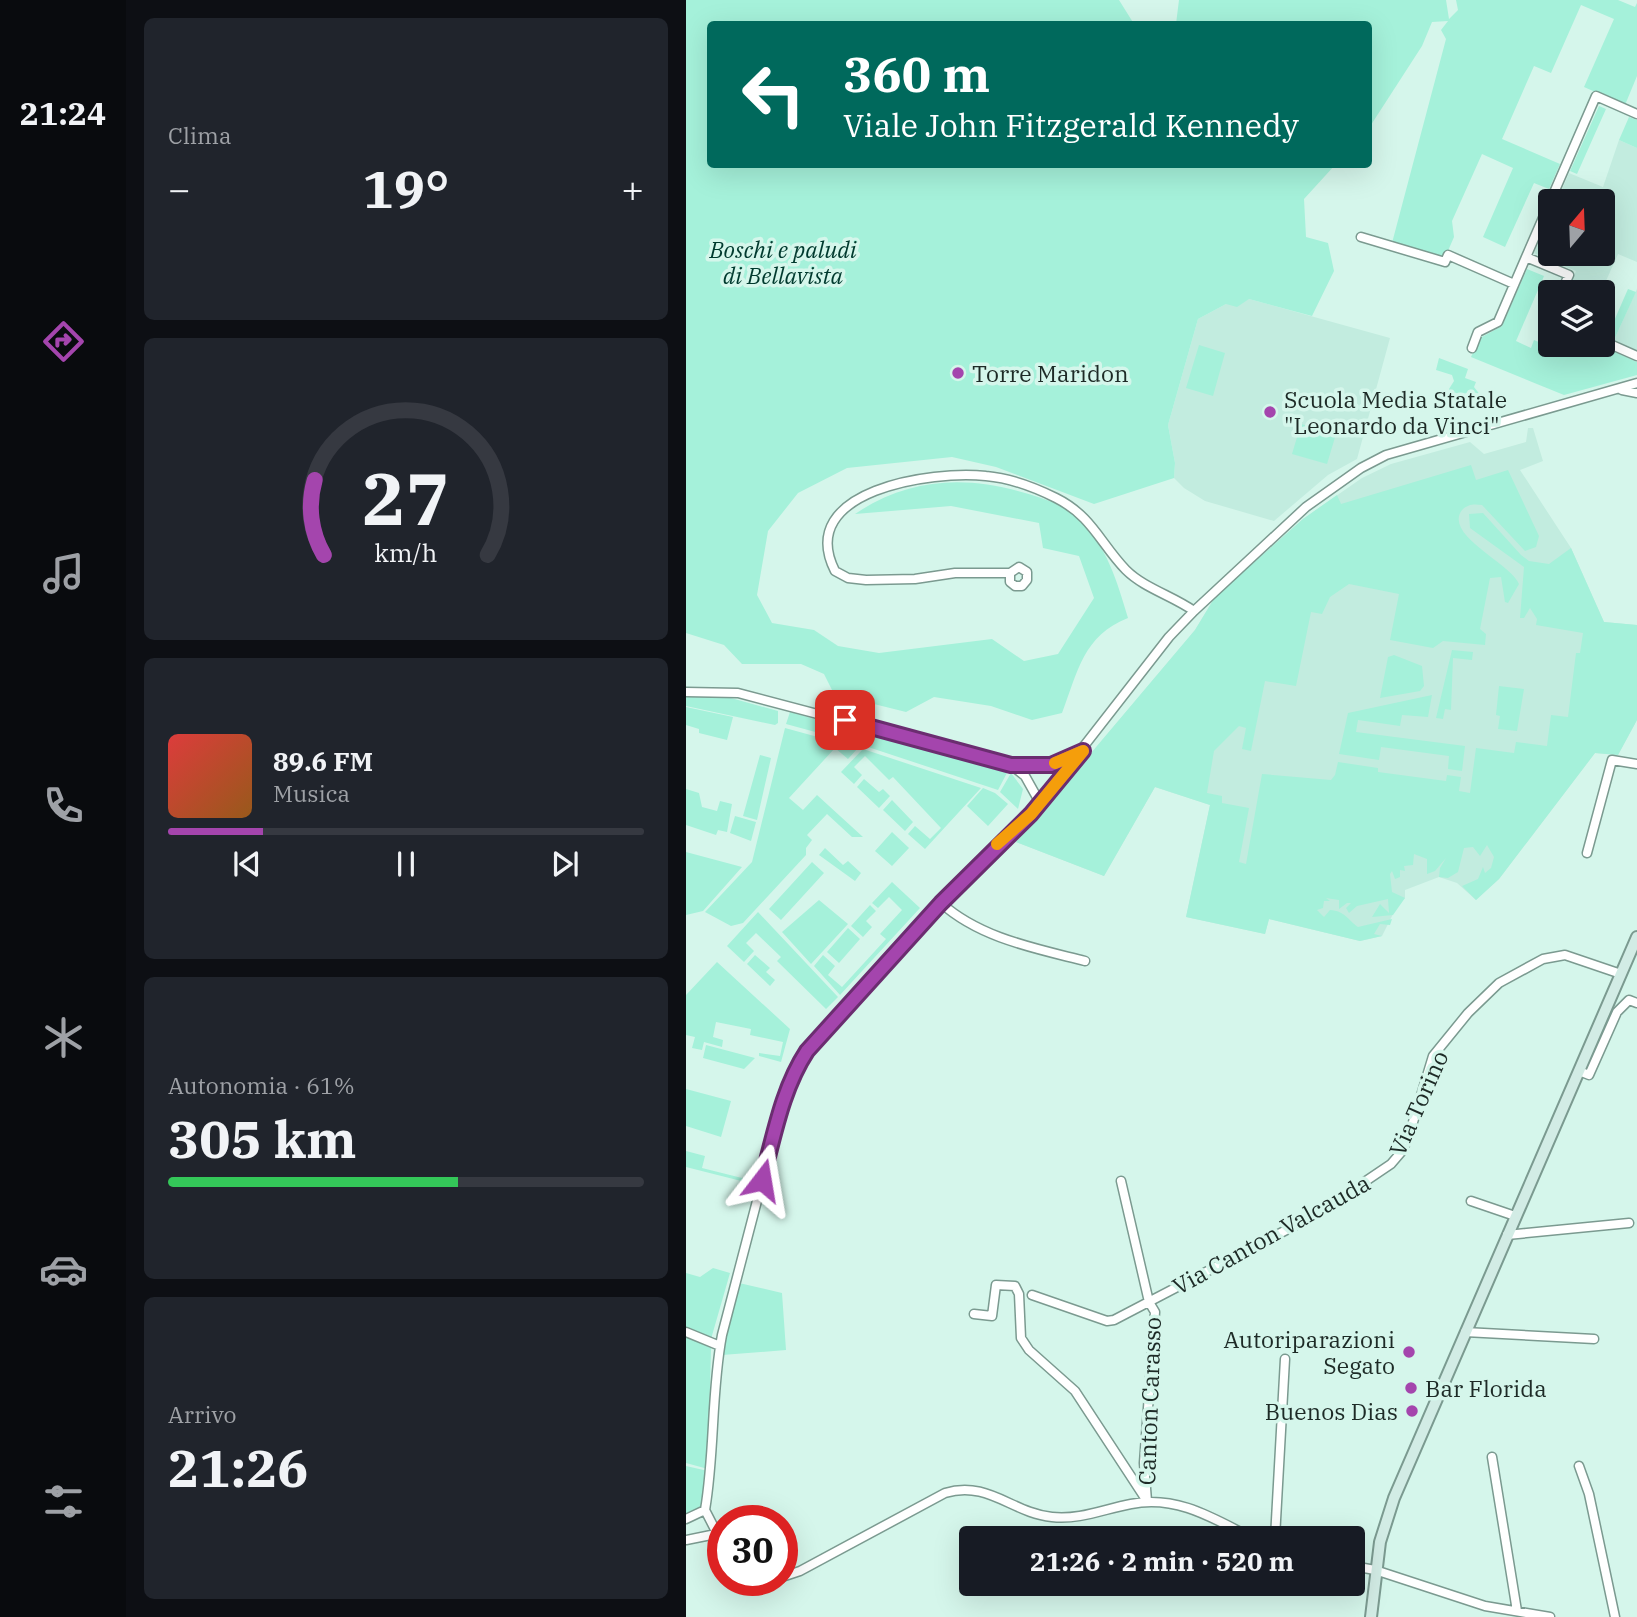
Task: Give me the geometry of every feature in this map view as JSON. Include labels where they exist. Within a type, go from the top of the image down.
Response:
[{"type":"street","points":[[1472,348],[1478,332],[1497,322],[1596,96],[1637,114]]},
{"type":"street","points":[[1361,237],[1445,262],[1448,255],[1514,284]]},
{"type":"street","points":[[1526,257],[1569,275],[1567,280]]},
{"type":"street","points":[[1615,346],[1637,356]]},
{"type":"street","points":[[707,1514],[705,1510],[712,1472],[720,1346],[782,1105],[796,1067],[807,1051],[941,903],[1026,818],[1083,751],[1169,637],[1306,507],[1361,468],[1420,444],[1637,383]]},
{"type":"street","points":[[1619,390],[1637,393]]},
{"type":"street","points":[[1010,573],[955,573],[891,580],[848,578],[835,571],[826,543],[831,527],[868,494],[901,481],[924,477],[989,476],[1056,498],[1084,515],[1126,570],[1194,611]]},
{"type":"street","points":[[686,692],[738,693],[1011,765],[1051,765],[1083,751]]},
{"type":"street","points":[[1587,853],[1612,760],[1637,765]]},
{"type":"street","points":[[1011,765],[1025,776],[1039,801]]},
{"type":"street","points":[[941,903],[963,923],[1023,946],[1085,961]]},
{"type":"street","points":[[1371,1617],[1376,1570],[1394,1498],[1637,937]]},
{"type":"street","name":"Via Torino","points":[[1391,1164],[1406,1141],[1433,1056],[1468,1013],[1499,983],[1544,958],[1564,955],[1621,974]]},
{"type":"street","points":[[1579,1071],[1589,1075],[1617,1012],[1629,1000],[1637,1003]]},
{"type":"street","name":"Via Canton Valcauda","points":[[1032,1294],[1107,1321],[1317,1214],[1391,1164]]},
{"type":"street","name":"Via Canton Valcauda","points":[[1121,1181],[1149,1301]]},
{"type":"street","points":[[1471,1201],[1515,1216]]},
{"type":"street","points":[[1507,1235],[1629,1223]]},
{"type":"street","name":"Canton Carasso","points":[[974,1314],[992,1315],[996,1285],[1014,1286],[1018,1294],[1021,1338],[1029,1350],[1074,1391],[1147,1501]]},
{"type":"street","name":"Canton Carasso","points":[[1147,1501],[1144,1463],[1155,1312],[1149,1301]]},
{"type":"street","points":[[686,1332],[720,1346]]},
{"type":"street","points":[[1465,1332],[1594,1339]]},
{"type":"street","points":[[1276,1526],[1285,1359]]},
{"type":"street","points":[[1492,1457],[1517,1611]]},
{"type":"street","points":[[1579,1466],[1590,1494],[1615,1617]]},
{"type":"street","name":"Canton Carasso","points":[[798,1572],[945,1493],[963,1487],[980,1490],[1049,1517],[1074,1518],[1147,1501],[1168,1502],[1200,1511],[1229,1526]]},
{"type":"street","points":[[686,1519],[705,1510]]},
{"type":"street","points":[[686,1540],[707,1536]]},
{"type":"street","points":[[1365,1568],[1446,1595],[1550,1617]]},
{"type":"shaded area","points":[[1619,140],[1637,148],[1637,262],[1618,254],[1615,261],[1615,189],[1562,189],[1569,173],[1603,187]]},
{"type":"shaded area","points":[[1564,266],[1613,266],[1606,280],[1572,280],[1576,271]]},
{"type":"shaded area","points":[[1637,289],[1637,350],[1615,340]]},
{"type":"shaded area","name":"Scuola Media Statale \"Leonardo da Vinci\"","points":[[1249,299],[1390,338],[1357,459],[1328,475],[1274,521],[1205,501],[1184,488],[1174,478],[1175,463],[1168,425],[1198,319],[1226,304]]},
{"type":"shaded area","points":[[1528,428],[1533,428],[1543,461],[1520,470],[1571,548],[1604,622],[1637,625],[1637,720],[1618,755],[1595,753],[1499,879],[1476,900],[1457,883],[1439,877],[1405,890],[1405,898],[1397,906],[1382,936],[1360,941],[1269,919],[1265,934],[1186,917],[1210,805],[1155,787],[1104,876],[1016,842],[1195,630],[1215,597],[1303,519],[1362,478],[1391,464],[1470,442],[1484,454],[1526,442]]},
{"type":"green space","name":"Boschi e paludi di Bellavista","points":[[686,0],[1119,0],[1132,21],[707,21],[707,168],[1332,168],[1304,199],[1306,237],[1328,243],[1334,271],[1312,316],[1249,299],[1237,307],[1226,304],[1198,319],[1168,425],[1175,463],[1174,478],[1094,504],[996,467],[952,457],[847,468],[798,493],[768,531],[757,595],[772,623],[814,630],[838,646],[879,653],[992,639],[1024,661],[1058,654],[1094,598],[1079,556],[1043,548],[1039,523],[951,506],[855,514],[895,493],[937,483],[959,482],[1003,487],[1039,497],[1066,509],[1088,529],[1104,552],[1128,618],[1101,635],[1084,656],[1062,713],[1032,720],[991,706],[934,697],[906,712],[834,694],[824,674],[801,664],[742,664],[724,645],[686,633]]},
{"type":"green space","points":[[1179,0],[1446,0],[1449,19],[1458,10],[1456,0],[1618,0],[1635,7],[1637,3],[1637,76],[1625,105],[1584,87],[1614,19],[1581,5],[1551,73],[1534,66],[1502,139],[1560,164],[1549,189],[1534,183],[1505,247],[1483,237],[1513,168],[1482,154],[1452,221],[1454,237],[1444,260],[1392,243],[1446,39],[1441,30],[1448,21],[1432,22],[1422,46],[1372,123],[1372,21],[1176,21]]},
{"type":"green space","points":[[1599,106],[1606,109],[1577,174],[1570,171]]},
{"type":"green space","points":[[1629,117],[1637,120],[1637,148],[1619,140]]},
{"type":"green space","points":[[1527,269],[1544,276],[1542,280],[1538,280],[1538,290],[1516,341],[1531,348],[1534,340],[1538,342],[1538,357],[1615,357],[1615,352],[1637,362],[1637,375],[1564,395],[1471,357],[1480,338],[1502,326]]},
{"type":"green space","points":[[1628,289],[1636,292],[1615,338],[1615,319]]},
{"type":"green space","points":[[1199,345],[1225,353],[1213,396],[1186,388]]},
{"type":"green space","points":[[1439,358],[1468,369],[1465,378],[1476,382],[1474,387],[1481,396],[1475,404],[1452,411],[1438,403],[1440,400],[1450,404],[1452,398],[1449,389],[1454,381],[1452,375],[1436,370]]},
{"type":"green space","points":[[1301,424],[1336,434],[1327,464],[1292,454]]},
{"type":"green space","points":[[1471,465],[1476,480],[1508,470],[1539,536],[1536,547],[1525,551],[1482,505],[1471,505],[1462,510],[1459,520],[1462,529],[1514,576],[1519,584],[1508,603],[1505,602],[1501,577],[1490,578],[1480,629],[1486,634],[1485,645],[1443,641],[1433,648],[1390,640],[1399,594],[1349,584],[1330,597],[1322,614],[1311,612],[1296,686],[1265,681],[1251,751],[1242,749],[1246,728],[1239,726],[1214,751],[1207,793],[1222,796],[1222,803],[1249,808],[1239,862],[1246,864],[1262,774],[1331,780],[1338,762],[1378,768],[1378,772],[1446,781],[1447,775],[1461,777],[1459,791],[1470,793],[1476,748],[1514,753],[1516,742],[1547,746],[1551,715],[1568,717],[1576,653],[1580,653],[1583,633],[1536,625],[1537,619],[1530,608],[1524,618],[1520,618],[1524,567],[1470,528],[1469,514],[1483,513],[1529,561],[1549,564],[1571,548],[1604,622],[1637,625],[1637,720],[1618,755],[1595,753],[1499,879],[1476,900],[1462,886],[1478,879],[1483,867],[1485,873],[1491,868],[1494,857],[1487,845],[1480,856],[1473,847],[1464,848],[1458,872],[1448,878],[1439,877],[1440,868],[1446,858],[1435,871],[1427,874],[1427,859],[1414,854],[1413,865],[1404,866],[1405,871],[1400,870],[1400,877],[1395,879],[1392,871],[1390,874],[1392,892],[1405,898],[1393,915],[1372,917],[1380,904],[1389,913],[1388,899],[1357,906],[1349,913],[1346,908],[1351,903],[1339,909],[1339,900],[1326,898],[1330,901],[1324,901],[1323,908],[1317,910],[1324,917],[1330,910],[1339,912],[1358,927],[1392,919],[1390,925],[1380,924],[1374,934],[1382,936],[1360,941],[1269,919],[1265,934],[1186,917],[1210,805],[1155,787],[1104,876],[1016,842],[1195,630],[1215,597],[1303,519],[1337,495],[1341,504]]},
{"type":"green space","points":[[1452,650],[1473,652],[1472,660],[1453,658],[1451,710],[1445,709],[1443,719],[1436,718]]},
{"type":"green space","points":[[1394,655],[1422,666],[1424,686],[1420,691],[1380,698],[1388,657]]},
{"type":"green space","points":[[1499,686],[1524,689],[1517,731],[1498,729],[1500,716],[1496,715]]},
{"type":"green space","points":[[703,695],[731,698],[778,711],[778,723],[775,725],[686,706],[686,697]]},
{"type":"green space","points":[[1432,695],[1428,717],[1402,715],[1400,726],[1358,720],[1356,732],[1465,746],[1462,771],[1448,769],[1449,756],[1381,747],[1379,760],[1339,754],[1348,713]]},
{"type":"green space","points":[[686,707],[733,717],[727,740],[699,733],[699,729],[686,725]]},
{"type":"green space","points":[[790,712],[866,734],[863,745],[786,724]]},
{"type":"green space","points":[[785,728],[858,748],[848,759],[835,748],[789,798],[803,810],[817,795],[863,837],[852,837],[827,814],[807,835],[812,840],[806,848],[806,855],[743,923],[731,926],[705,912],[752,862]]},
{"type":"green space","points":[[868,734],[1008,771],[998,790],[865,746]]},
{"type":"green space","points":[[863,749],[981,788],[925,849],[908,834],[915,826],[930,839],[941,828],[893,777],[889,780],[865,756],[854,767],[862,775],[854,784],[841,772]]},
{"type":"green space","points":[[760,755],[771,758],[757,820],[743,816]]},
{"type":"green space","points":[[1011,773],[1023,789],[1018,809],[1000,792]]},
{"type":"green space","points":[[864,779],[879,792],[883,789],[890,796],[879,808],[857,787]]},
{"type":"green space","points":[[983,788],[995,793],[1008,804],[988,826],[967,806]]},
{"type":"green space","points":[[686,789],[699,793],[702,807],[717,811],[720,801],[732,804],[727,832],[718,830],[716,835],[686,825]]},
{"type":"green space","points":[[892,800],[913,822],[905,831],[883,810]]},
{"type":"green space","points":[[735,816],[756,822],[751,841],[730,833]]},
{"type":"green space","points":[[892,832],[909,848],[892,866],[875,851]]},
{"type":"green space","points":[[825,848],[843,865],[848,861],[861,873],[855,881],[819,855]]},
{"type":"green space","points":[[686,852],[742,867],[703,911],[686,915]]},
{"type":"green space","points":[[812,862],[824,873],[781,920],[769,909]]},
{"type":"green space","points":[[892,882],[920,908],[840,995],[814,966],[823,955],[835,966],[828,975],[842,987],[886,939],[880,934],[902,910],[889,897],[878,908],[872,903]]},
{"type":"green space","points":[[819,900],[848,924],[811,964],[782,932]]},
{"type":"green space","points":[[870,905],[876,911],[866,921],[872,927],[863,937],[851,926]]},
{"type":"green space","points":[[758,912],[838,997],[826,1009],[777,961],[781,957],[756,933],[746,943],[754,951],[744,962],[727,946]]},
{"type":"green space","points":[[848,928],[860,939],[839,963],[827,952]]},
{"type":"green space","points":[[755,955],[770,968],[766,972],[775,980],[770,986],[747,964]]},
{"type":"green space","points":[[717,962],[790,1029],[781,1062],[759,1056],[759,1053],[780,1056],[783,1042],[750,1035],[751,1029],[716,1022],[713,1037],[723,1040],[722,1047],[704,1042],[702,1050],[692,1048],[695,1037],[686,1035],[686,995]]},
{"type":"green space","points":[[706,1045],[755,1058],[744,1069],[703,1058]]},
{"type":"green space","points":[[686,1089],[731,1101],[721,1137],[686,1126]]},
{"type":"green space","points":[[686,1151],[705,1156],[702,1168],[754,1181],[753,1184],[686,1167]]},
{"type":"green space","points":[[713,1268],[730,1273],[711,1339],[686,1329],[686,1273],[700,1277]]},
{"type":"green space","points":[[739,1283],[782,1293],[786,1350],[722,1355]]},
{"type":"green space","points":[[686,1337],[711,1348],[708,1469],[686,1463]]},
{"type":"green space","points":[[686,1466],[708,1471],[702,1506],[686,1515]]},
{"type":"slow traffic","points":[[997,844],[1031,814],[1039,801],[1083,751],[1055,763]]},
{"type":"place","name":"Torre Maridon","points":[[958,373]]},
{"type":"place","name":"Scuola Media Statale \"Leonardo da Vinci\"","points":[[1270,412]]},
{"type":"place","name":"Autoriparazioni Segato","points":[[1409,1352]]},
{"type":"place","name":"Bar Florida","points":[[1411,1388]]},
{"type":"place","name":"Buenos Dias","points":[[1412,1411]]},
{"type":"route","points":[[762,1180],[782,1105],[796,1067],[807,1051],[941,903],[997,844],[1031,814],[1039,801],[1083,751],[1051,765],[1011,765],[845,720]]}]
